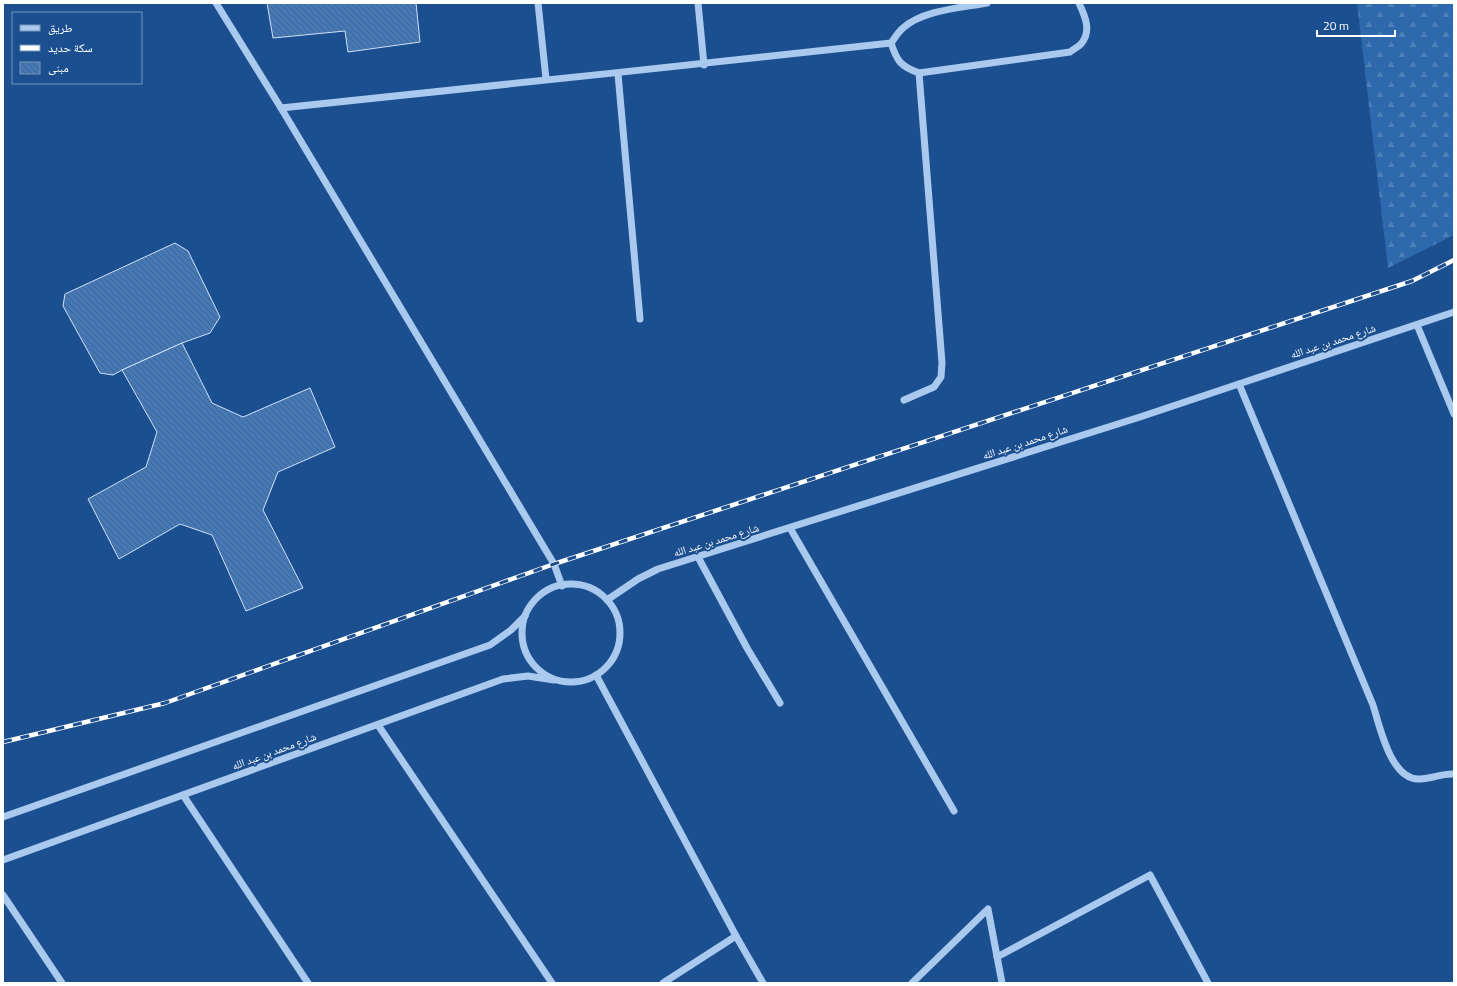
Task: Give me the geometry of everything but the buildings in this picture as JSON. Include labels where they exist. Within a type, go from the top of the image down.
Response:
[{"type":"street","points":[[216,3],[281,108],[554,564],[562,586]]},
{"type":"street","points":[[538,3],[546,79]]},
{"type":"street","points":[[698,3],[704,64]]},
{"type":"street","points":[[281,108],[546,79],[618,74],[891,43],[903,28],[915,20],[925,16],[987,3]]},
{"type":"street","points":[[891,43],[896,56],[905,68],[919,73],[1070,52],[1082,43],[1087,30],[1086,16],[1079,3]]},
{"type":"street","points":[[904,400],[934,387],[942,377],[919,73]]},
{"type":"street","points":[[618,74],[640,319]]},
{"type":"street","name":"شارع محمد بن عبد الله","points":[[607,600],[638,579],[658,569],[1239,384],[1454,312]]},
{"type":"street","points":[[1417,325],[1454,414]]},
{"type":"street","points":[[1239,384],[1373,705],[1394,762],[1399,770],[1408,778],[1419,779],[1454,774]]},
{"type":"street","points":[[790,528],[954,811]]},
{"type":"street","points":[[698,557],[747,648],[780,703]]},
{"type":"street","points":[[3,817],[490,645],[511,630],[525,616],[532,604],[542,593],[569,584],[583,586],[596,591],[607,600],[615,612],[619,626],[619,640],[615,654],[608,666],[596,675],[583,681],[568,683],[554,680],[541,673],[531,662],[524,647],[522,630],[525,616]]},
{"type":"street","points":[[596,675],[736,936],[763,983]]},
{"type":"street","name":"شارع محمد بن عبد الله","points":[[3,860],[503,679],[528,676],[554,680]]},
{"type":"street","points":[[378,725],[552,983]]},
{"type":"street","points":[[182,795],[308,983]]},
{"type":"street","points":[[997,957],[1150,875],[1208,983]]},
{"type":"street","points":[[3,895],[62,983]]},
{"type":"street","points":[[912,983],[988,910],[1002,983]]},
{"type":"street","points":[[663,983],[736,936]]},
{"type":"green space","points":[[1357,3],[1454,3],[1454,235],[1388,268]]},
{"type":"railway","points":[[3,742],[165,703],[554,564],[1412,281],[1454,260]]}]
